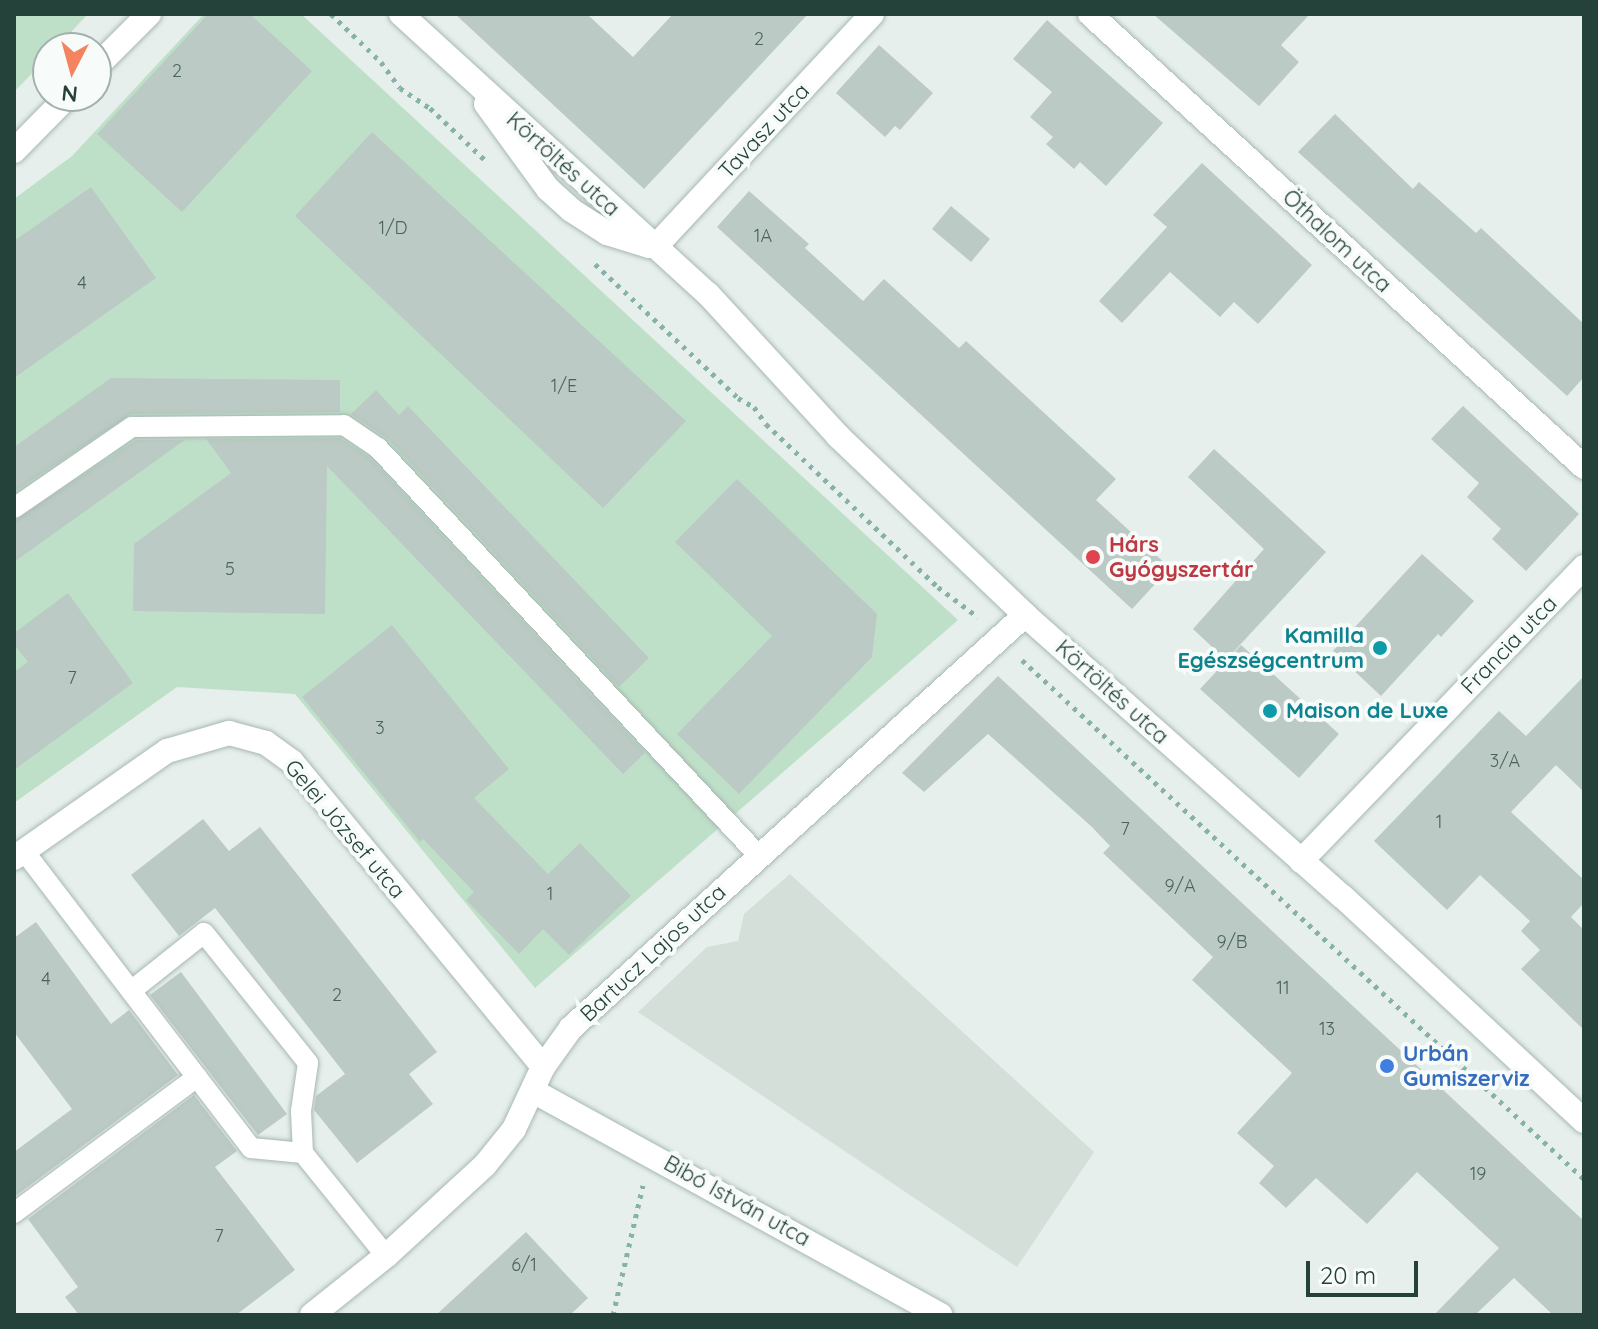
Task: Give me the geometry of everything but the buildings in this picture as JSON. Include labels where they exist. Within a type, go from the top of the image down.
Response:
[{"type":"street","points":[[112,51],[149,14]]},
{"type":"street","name":"Körtöltés utca","points":[[401,14],[472,80],[502,130],[548,189],[571,210],[607,233],[655,247],[708,294],[838,436],[1025,615],[1301,861],[1584,1121]]},
{"type":"street","name":"Tavasz utca","points":[[655,247],[872,14]]},
{"type":"street","name":"Öthalom utca","points":[[1090,14],[1584,467]]},
{"type":"street","points":[[14,151],[52,112]]},
{"type":"street","name":"Francia utca","points":[[1301,861],[1584,567]]},
{"type":"street","name":"Bartucz Lajos utca","points":[[312,1315],[386,1256],[485,1165],[514,1129],[543,1067],[571,1028],[1025,615]]},
{"type":"street","name":"Gelei József utca","points":[[19,855],[167,751],[229,733],[266,743],[292,762],[543,1067]]},
{"type":"street","name":"Bibó István utca","points":[[533,1091],[651,1153],[932,1313]]},
{"type":"lane","points":[[14,508],[132,427],[344,425],[378,448],[758,855]]},
{"type":"lane","points":[[19,855],[131,991],[251,1148],[303,1153]]},
{"type":"lane","points":[[131,991],[204,933],[308,1063],[301,1111],[303,1153],[386,1256]]},
{"type":"lane","points":[[14,1213],[197,1077]]},
{"type":"path","points":[[331,14],[381,62],[400,88],[430,108],[487,162]]},
{"type":"path","points":[[589,258],[738,398],[754,407],[766,424],[938,587],[984,621],[1584,1179]]},
{"type":"path","points":[[613,1315],[651,1153]]},
{"type":"shaded area","points":[[790,874],[1094,1152],[1017,1267],[638,1012],[707,947],[738,941],[744,914]]},
{"type":"green space","points":[[14,14],[88,14],[71,32],[32,32],[32,73],[14,92]]},
{"type":"green space","points":[[204,14],[301,14],[958,620],[535,988],[295,694],[177,687],[14,803],[14,199],[72,156]]},
{"type":"place","name":"Hárs Gyógyszertár","points":[[1093,557]]},
{"type":"place","name":"Kamilla Egészségcentrum","points":[[1380,648]]},
{"type":"place","name":"Maison de Luxe","points":[[1270,711]]},
{"type":"place","name":"Urbán Gumiszerviz","points":[[1387,1066]]}]
